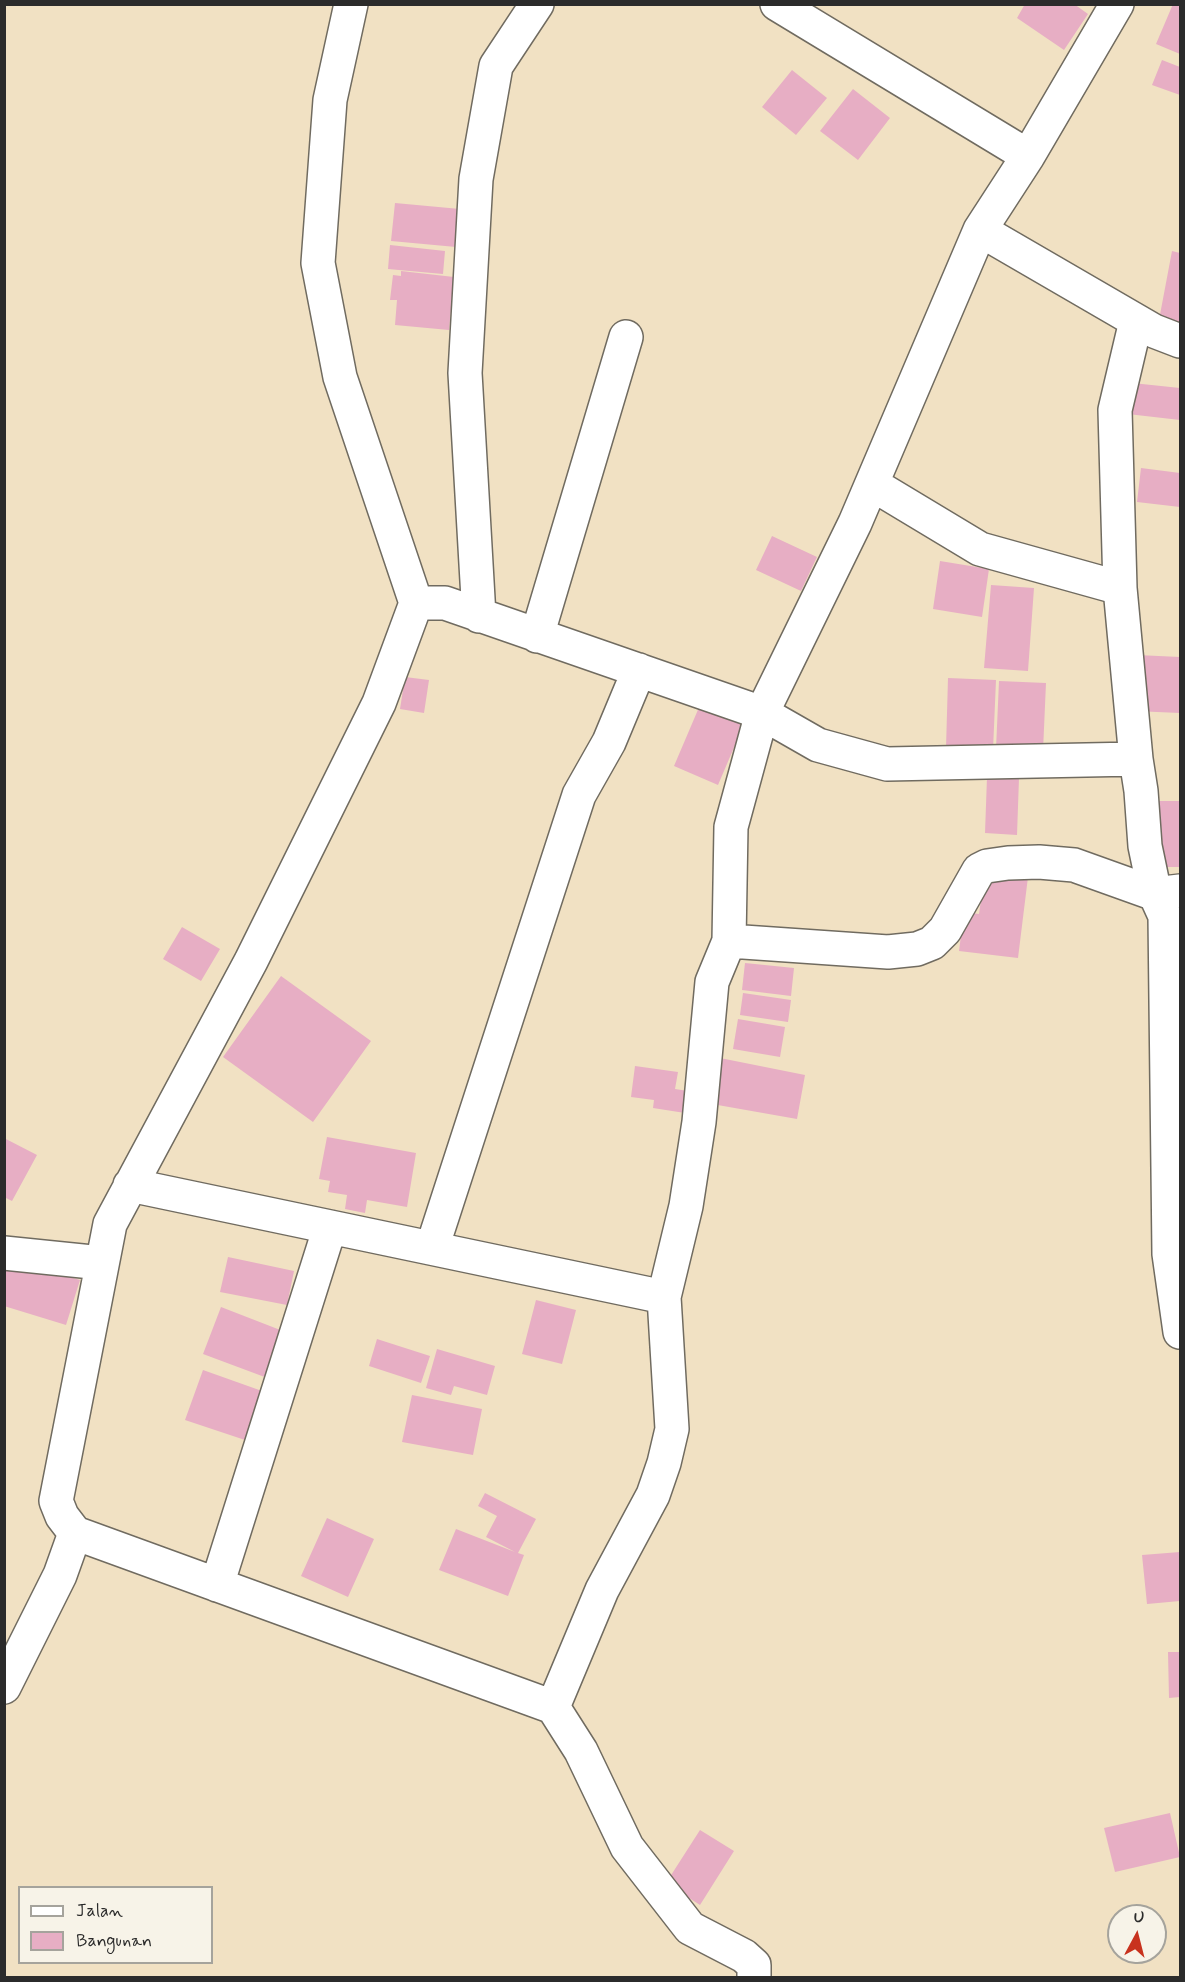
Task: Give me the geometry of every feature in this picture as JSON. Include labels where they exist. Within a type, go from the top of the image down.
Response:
[{"type":"street","points":[[351,4],[330,100],[318,263],[340,377],[416,603],[379,703],[250,961],[110,1224],[56,1501],[62,1516],[75,1533],[553,1707],[581,1751],[627,1847],[690,1928],[744,1956],[754,1965],[754,1977]]},
{"type":"street","points":[[479,616],[465,373],[476,179],[496,66],[537,4]]},
{"type":"street","points":[[777,4],[1028,156]]},
{"type":"street","points":[[553,1707],[602,1590],[653,1495],[672,1429],[664,1297],[686,1206],[699,1122],[712,982],[729,941],[731,827],[762,713],[855,524],[980,230],[1028,156],[1117,4]]},
{"type":"street","points":[[980,230],[1154,332],[1180,341]]},
{"type":"street","points":[[1136,321],[1115,410],[1120,588],[1145,846],[1168,893],[1166,916],[1175,1254],[1180,1332]]},
{"type":"street","points":[[537,636],[626,337]]},
{"type":"street","points":[[872,484],[980,549],[1120,588]]},
{"type":"street","points":[[416,603],[445,603],[762,713],[818,745],[887,764],[1136,759]]},
{"type":"street","points":[[432,1248],[579,795],[609,742],[639,670]]},
{"type":"street","points":[[729,941],[888,952],[917,949],[932,943],[945,930],[979,870],[987,866],[1008,863],[1039,862],[1074,865],[1168,893]]},
{"type":"street","points":[[130,1185],[664,1297]]},
{"type":"street","points":[[217,1585],[330,1227]]},
{"type":"street","points":[[4,1253],[102,1263]]},
{"type":"street","points":[[4,1687],[60,1575],[75,1533]]},
{"type":"building","points":[[1025,4],[1074,4],[1088,14],[1064,50],[1017,18]]},
{"type":"building","points":[[1173,4],[1180,4],[1180,54],[1156,44]]},
{"type":"building","points":[[1162,60],[1180,67],[1180,95],[1152,85]]},
{"type":"building","points":[[792,70],[827,98],[796,135],[762,107]]},
{"type":"building","points":[[853,89],[890,118],[858,160],[820,131]]},
{"type":"building","points":[[395,203],[460,209],[456,247],[391,241]]},
{"type":"building","points":[[390,245],[445,251],[443,274],[388,269]]},
{"type":"building","points":[[1172,251],[1180,253],[1180,324],[1159,320]]},
{"type":"building","points":[[401,271],[454,277],[449,330],[395,325],[397,300],[390,300],[393,275],[401,276]]},
{"type":"building","points":[[1123,382],[1180,388],[1180,420],[1119,413]]},
{"type":"building","points":[[1141,468],[1180,473],[1180,507],[1137,502]]},
{"type":"building","points":[[772,536],[817,557],[801,591],[756,570]]},
{"type":"building","points":[[940,561],[989,569],[982,617],[933,609]]},
{"type":"building","points":[[991,585],[1034,588],[1028,671],[984,668]]},
{"type":"building","points":[[1137,655],[1180,657],[1180,713],[1134,711]]},
{"type":"building","points":[[405,677],[429,680],[424,713],[400,709]]},
{"type":"building","points":[[948,678],[996,680],[993,750],[946,748]]},
{"type":"building","points":[[999,681],[1046,683],[1043,751],[996,749]]},
{"type":"building","points":[[700,705],[744,724],[718,785],[674,766]]},
{"type":"building","points":[[987,777],[1019,778],[1017,835],[985,833]]},
{"type":"building","points":[[1159,801],[1180,801],[1180,867],[1159,867]]},
{"type":"building","points":[[985,871],[1028,877],[1018,958],[959,951],[964,912],[979,914]]},
{"type":"building","points":[[182,927],[220,949],[201,981],[163,959]]},
{"type":"building","points":[[745,963],[794,968],[791,996],[742,990]]},
{"type":"building","points":[[281,976],[371,1041],[313,1122],[223,1057]]},
{"type":"building","points":[[743,993],[791,1000],[788,1022],[740,1015]]},
{"type":"building","points":[[738,1019],[785,1027],[780,1057],[733,1049]]},
{"type":"building","points":[[720,1058],[805,1075],[797,1119],[712,1104]]},
{"type":"building","points":[[635,1066],[678,1072],[675,1089],[688,1091],[685,1113],[653,1108],[654,1100],[631,1097]]},
{"type":"building","points":[[327,1137],[416,1153],[407,1207],[367,1200],[365,1213],[345,1209],[347,1195],[328,1192],[330,1181],[319,1179]]},
{"type":"building","points":[[4,1138],[37,1155],[12,1201],[4,1197]]},
{"type":"building","points":[[4,1257],[80,1280],[66,1325],[4,1306]]},
{"type":"building","points":[[228,1257],[294,1271],[287,1305],[220,1292]]},
{"type":"building","points":[[536,1300],[576,1310],[562,1364],[522,1354]]},
{"type":"building","points":[[221,1307],[288,1333],[270,1379],[203,1354]]},
{"type":"building","points":[[377,1339],[430,1356],[421,1383],[369,1366]]},
{"type":"building","points":[[437,1349],[495,1366],[487,1395],[454,1386],[451,1395],[426,1388]]},
{"type":"building","points":[[203,1370],[262,1391],[245,1440],[185,1420]]},
{"type":"building","points":[[412,1395],[482,1409],[473,1455],[402,1442]]},
{"type":"building","points":[[485,1493],[536,1519],[518,1553],[524,1555],[508,1596],[439,1570],[456,1529],[515,1552],[486,1537],[497,1516],[478,1506]]},
{"type":"building","points":[[327,1518],[374,1539],[348,1597],[301,1576]]},
{"type":"building","points":[[1180,1552],[1180,1601],[1147,1604],[1142,1555]]},
{"type":"building","points":[[1168,1652],[1180,1652],[1180,1697],[1169,1698]]},
{"type":"building","points":[[1170,1813],[1180,1857],[1115,1872],[1104,1828]]},
{"type":"building","points":[[700,1830],[734,1851],[700,1905],[666,1883]]}]
